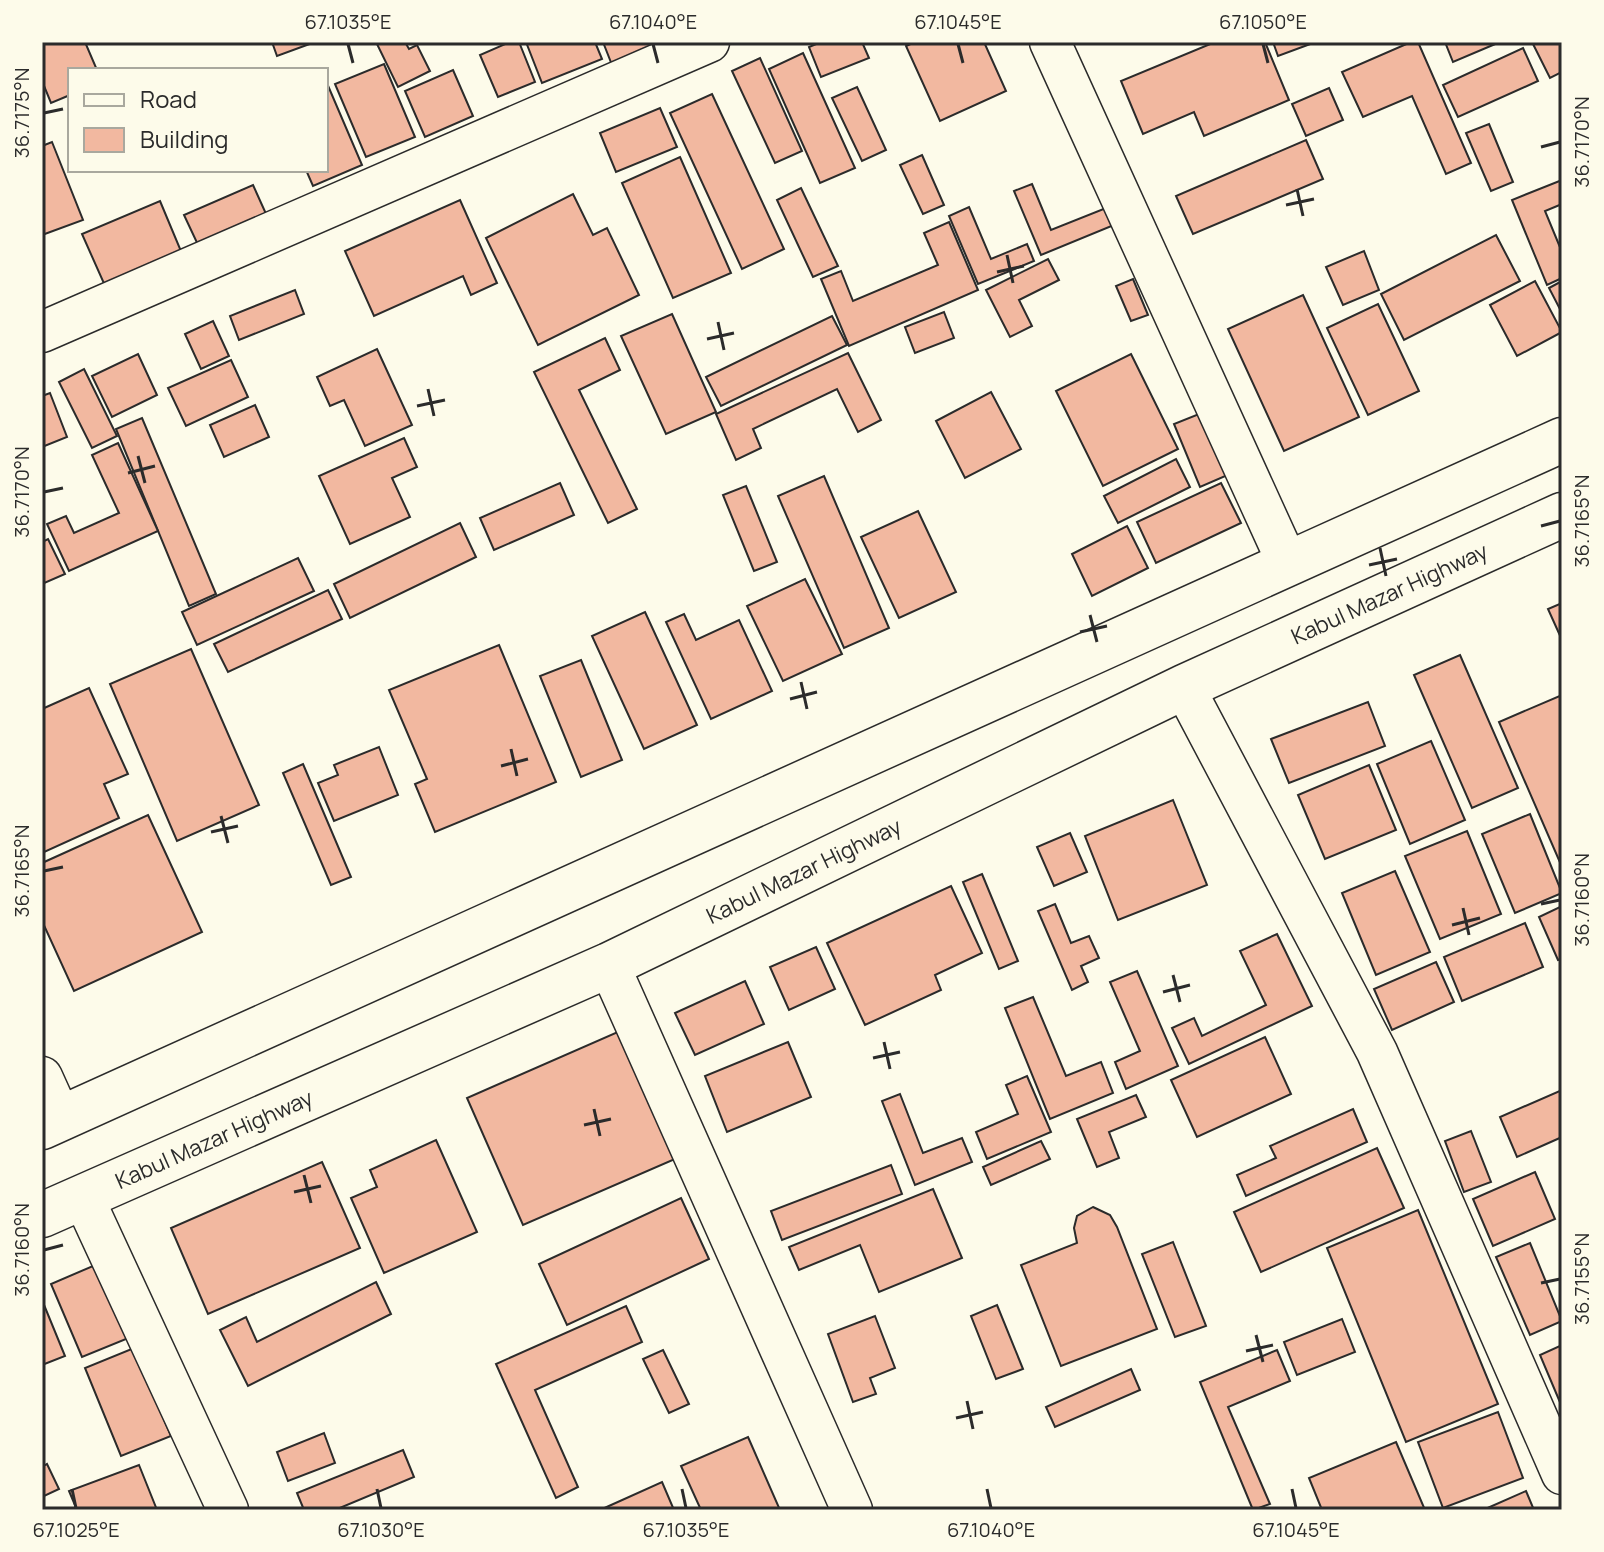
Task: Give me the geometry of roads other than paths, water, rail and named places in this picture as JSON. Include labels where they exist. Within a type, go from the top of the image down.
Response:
[{"type":"highway","points":[[52,1123],[1562,440]]},
{"type":"highway","name":"Kabul Mazar Highway","points":[[42,1215],[609,965],[1184,687],[1562,515]]},
{"type":"street","points":[[42,332],[709,42]]},
{"type":"street","points":[[1050,42],[1288,564]]},
{"type":"street","points":[[1184,687],[1377,1052],[1562,1474]]},
{"type":"street","points":[[609,965],[852,1510]]},
{"type":"street","points":[[42,1077],[52,1123]]},
{"type":"street","points":[[83,1197],[228,1510]]}]
